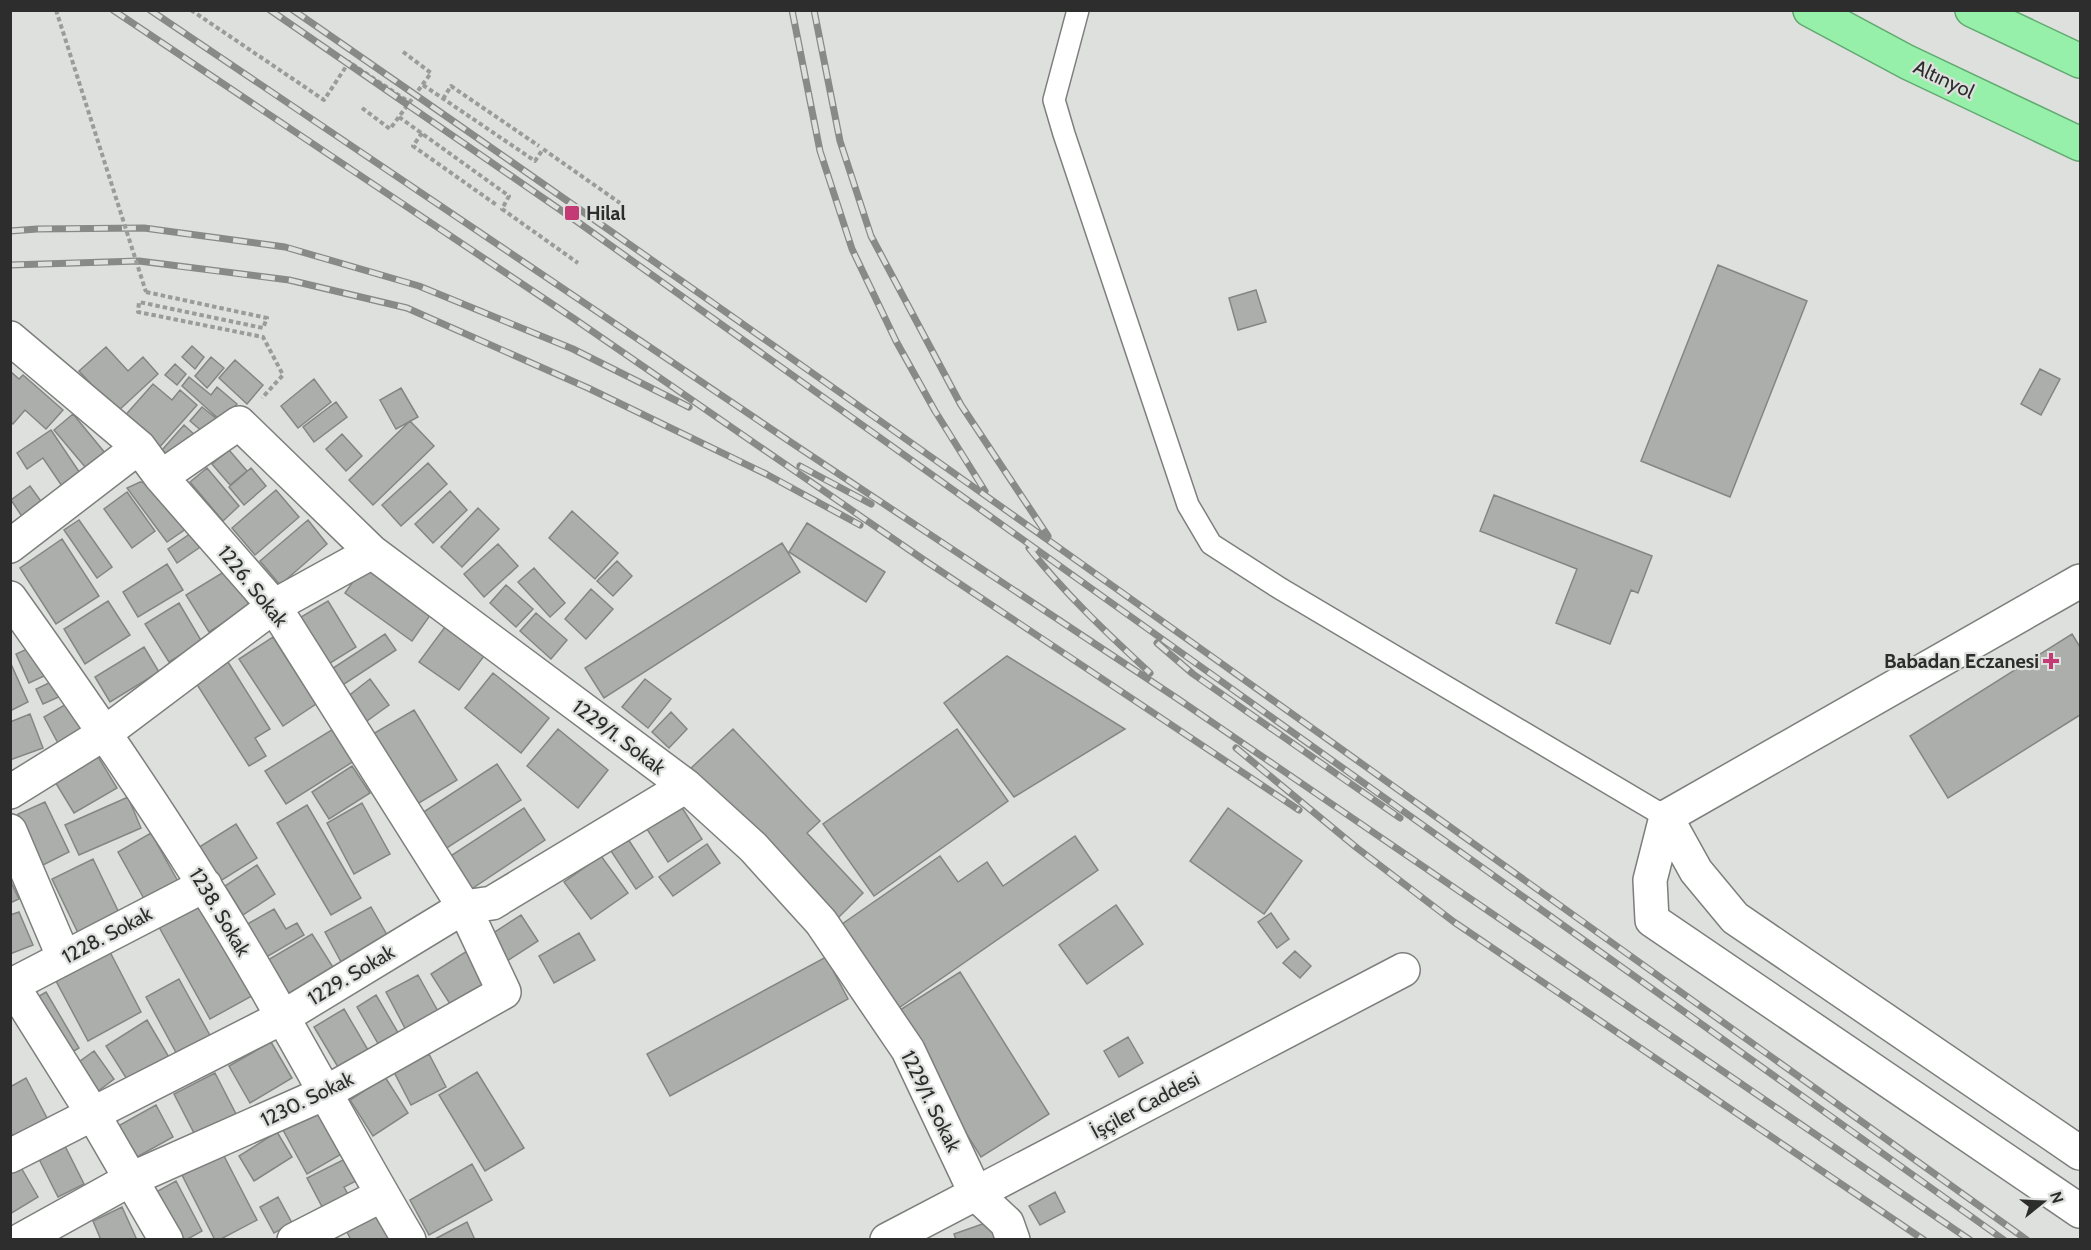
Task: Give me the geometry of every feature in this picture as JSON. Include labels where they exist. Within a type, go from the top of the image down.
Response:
[{"type":"highway","name":"Altınyol","points":[[1810,10],[1907,62],[2080,144]]},
{"type":"highway","points":[[1972,10],[2080,61]]},
{"type":"street","name":"1226. Sokak","points":[[10,338],[139,447],[161,477],[274,606],[464,907]]},
{"type":"street","points":[[161,477],[239,423]]},
{"type":"street","name":"1229/1. Sokak","points":[[239,423],[372,552],[686,786],[753,847],[821,921],[908,1050],[976,1194]]},
{"type":"street","points":[[10,546],[139,447]]},
{"type":"street","points":[[10,792],[105,733],[274,606],[372,552]]},
{"type":"street","points":[[2080,581],[1666,817],[1650,880],[1652,921],[2080,1211]]},
{"type":"street","name":"1238. Sokak","points":[[10,598],[105,733],[205,885],[409,1239]]},
{"type":"street","name":"1229. Sokak","points":[[10,1156],[283,1017],[464,907],[492,903],[686,786]]},
{"type":"street","points":[[1666,817],[1696,871],[1735,918],[2080,1154]]},
{"type":"street","points":[[10,831],[64,958]]},
{"type":"street","name":"1228. Sokak","points":[[11,986],[205,885]]},
{"type":"street","name":"1230. Sokak","points":[[21,1239],[131,1179],[325,1093],[504,992],[464,907]]},
{"type":"street","name":"İşçiler Caddesi","points":[[887,1239],[1403,970]]},
{"type":"street","points":[[11,986],[93,1114],[166,1239]]},
{"type":"street","points":[[976,1194],[1007,1223],[1013,1239]]},
{"type":"street","points":[[294,1239],[382,1195]]},
{"type":"lane","points":[[1078,10],[1054,100],[1188,505],[1211,544],[1281,589],[1666,817]]},
{"type":"path","points":[[191,10],[324,100],[349,62],[409,102]]},
{"type":"path","points":[[56,11],[146,292],[267,318],[263,328],[140,302],[138,312],[262,337],[283,375],[239,423]]},
{"type":"path","points":[[363,108],[390,129],[423,85],[431,73],[402,51]]},
{"type":"path","points":[[423,85],[535,161],[543,149],[620,203]]},
{"type":"path","points":[[443,99],[451,86],[538,146]]},
{"type":"path","points":[[399,117],[509,196],[502,208],[579,263]]},
{"type":"path","points":[[422,133],[413,146],[498,206]]},
{"type":"building","points":[[1718,265],[1807,301],[1730,497],[1641,461]]},
{"type":"building","points":[[1256,290],[1266,322],[1238,330],[1229,298]]},
{"type":"building","points":[[192,346],[204,357],[195,369],[182,357]]},
{"type":"building","points":[[106,347],[128,371],[143,357],[158,374],[117,412],[79,371]]},
{"type":"building","points":[[211,357],[224,368],[207,388],[195,376]]},
{"type":"building","points":[[235,360],[263,385],[247,404],[219,378]]},
{"type":"building","points":[[175,364],[186,374],[177,385],[165,375]]},
{"type":"building","points":[[2040,369],[2060,379],[2041,415],[2021,404]]},
{"type":"building","points":[[10,371],[19,379],[23,375],[63,410],[46,429],[25,410],[13,424],[10,421]]},
{"type":"building","points":[[189,377],[211,395],[217,387],[237,404],[221,421],[182,386]]},
{"type":"building","points":[[314,379],[331,402],[298,428],[281,406]]},
{"type":"building","points":[[153,384],[172,400],[180,390],[197,405],[157,450],[122,419]]},
{"type":"building","points":[[401,388],[418,417],[396,429],[380,400]]},
{"type":"building","points":[[336,402],[347,417],[314,442],[303,427]]},
{"type":"building","points":[[202,407],[222,423],[210,438],[190,421]]},
{"type":"building","points":[[73,414],[110,459],[91,474],[54,430]]},
{"type":"building","points":[[410,421],[434,446],[373,505],[349,480]]},
{"type":"building","points":[[184,425],[197,437],[175,462],[162,450]]},
{"type":"building","points":[[51,430],[84,479],[66,492],[43,458],[27,469],[17,453]]},
{"type":"building","points":[[342,434],[362,456],[346,471],[326,449]]},
{"type":"building","points":[[229,450],[247,471],[230,485],[212,464]]},
{"type":"building","points":[[428,463],[447,484],[401,526],[382,505]]},
{"type":"building","points":[[207,468],[239,506],[223,521],[190,482]]},
{"type":"building","points":[[251,468],[266,486],[244,505],[229,487]]},
{"type":"building","points":[[140,482],[153,484],[190,526],[167,542],[127,488]]},
{"type":"building","points":[[30,486],[43,504],[23,518],[11,500]]},
{"type":"building","points":[[276,490],[299,517],[255,555],[232,528]]},
{"type":"building","points":[[450,491],[467,510],[433,543],[415,524]]},
{"type":"building","points":[[127,492],[155,531],[132,548],[104,509]]},
{"type":"building","points":[[1494,495],[1652,556],[1638,593],[1631,590],[1610,644],[1556,623],[1577,569],[1480,531]]},
{"type":"building","points":[[478,508],[499,529],[462,567],[441,547]]},
{"type":"building","points":[[572,511],[618,553],[595,579],[549,538]]},
{"type":"building","points":[[79,520],[112,567],[97,578],[64,530]]},
{"type":"building","points":[[308,520],[327,544],[280,585],[260,561]]},
{"type":"building","points":[[807,523],[885,572],[866,602],[789,552]]},
{"type":"building","points":[[197,529],[206,543],[177,563],[168,549]]},
{"type":"building","points":[[62,539],[99,596],[56,624],[20,568]]},
{"type":"building","points":[[782,543],[800,572],[604,698],[585,668]]},
{"type":"building","points":[[498,544],[518,566],[484,597],[464,574]]},
{"type":"building","points":[[617,561],[632,576],[613,596],[597,581]]},
{"type":"building","points":[[167,564],[183,590],[138,617],[123,592]]},
{"type":"building","points":[[364,566],[431,614],[412,641],[345,593]]},
{"type":"building","points":[[534,568],[565,603],[550,617],[518,582]]},
{"type":"building","points":[[227,570],[250,606],[209,632],[186,595]]},
{"type":"building","points":[[506,585],[533,609],[516,627],[490,603]]},
{"type":"building","points":[[591,589],[613,609],[586,639],[565,619]]},
{"type":"building","points":[[108,601],[130,635],[85,664],[64,629]]},
{"type":"building","points":[[328,601],[356,647],[319,670],[291,623]]},
{"type":"building","points":[[179,603],[202,642],[169,662],[145,624]]},
{"type":"building","points":[[536,613],[567,640],[551,659],[520,631]]},
{"type":"building","points":[[445,627],[484,656],[459,690],[419,662]]},
{"type":"building","points":[[385,634],[396,650],[332,692],[321,676]]},
{"type":"building","points":[[2072,634],[2080,647],[2080,715],[1948,798],[1910,736]]},
{"type":"building","points":[[273,637],[316,704],[283,726],[239,659]]},
{"type":"building","points":[[40,643],[53,672],[29,683],[16,654]]},
{"type":"building","points":[[144,647],[159,672],[110,702],[95,677]]},
{"type":"building","points":[[1007,656],[1125,729],[1014,797],[944,703]]},
{"type":"building","points":[[228,662],[270,729],[255,738],[266,756],[249,766],[196,683]]},
{"type":"building","points":[[10,664],[28,702],[10,711]]},
{"type":"building","points":[[493,673],[549,718],[521,753],[465,708]]},
{"type":"building","points":[[370,679],[389,705],[360,726],[342,701]]},
{"type":"building","points":[[645,679],[671,699],[648,728],[622,707]]},
{"type":"building","points":[[53,681],[61,696],[43,704],[36,689]]},
{"type":"building","points":[[68,703],[84,731],[59,745],[44,717]]},
{"type":"building","points":[[414,710],[457,780],[409,809],[366,738]]},
{"type":"building","points":[[671,712],[687,729],[669,748],[652,732]]},
{"type":"building","points":[[30,714],[43,748],[10,760],[10,722]]},
{"type":"building","points":[[343,723],[362,756],[286,804],[265,771]]},
{"type":"building","points":[[558,729],[608,770],[578,808],[527,766]]},
{"type":"building","points":[[733,729],[820,821],[807,833],[863,893],[834,922],[690,769]]},
{"type":"building","points":[[957,729],[1008,801],[874,896],[823,824]]},
{"type":"building","points":[[97,755],[117,788],[74,813],[54,780]]},
{"type":"building","points":[[497,764],[521,800],[439,853],[416,817]]},
{"type":"building","points":[[352,766],[370,793],[329,819],[312,792]]},
{"type":"building","points":[[128,797],[141,828],[79,855],[65,825]]},
{"type":"building","points":[[45,802],[69,852],[43,865],[18,814]]},
{"type":"building","points":[[362,803],[390,854],[354,874],[327,823]]},
{"type":"building","points":[[679,803],[702,839],[668,862],[645,826]]},
{"type":"building","points":[[307,805],[361,898],[331,915],[277,823]]},
{"type":"building","points":[[524,808],[545,840],[464,894],[443,861]]},
{"type":"building","points":[[1228,808],[1302,861],[1264,914],[1190,861]]},
{"type":"building","points":[[236,824],[257,858],[214,885],[193,851]]},
{"type":"building","points":[[151,833],[180,885],[147,904],[118,852]]},
{"type":"building","points":[[1075,836],[1098,870],[893,1012],[835,929],[940,856],[958,882],[987,862],[1003,886]]},
{"type":"building","points":[[628,839],[653,877],[636,889],[611,851]]},
{"type":"building","points":[[707,844],[720,863],[673,896],[659,877]]},
{"type":"building","points":[[601,856],[628,893],[591,919],[564,882]]},
{"type":"building","points":[[93,859],[121,917],[80,937],[52,879]]},
{"type":"building","points":[[257,865],[275,894],[243,915],[225,886]]},
{"type":"building","points":[[10,880],[19,899],[10,903]]},
{"type":"building","points":[[206,901],[257,993],[210,1019],[159,927]]},
{"type":"building","points":[[1116,905],[1143,944],[1087,984],[1059,945]]},
{"type":"building","points":[[371,907],[394,947],[347,973],[325,932]]},
{"type":"building","points":[[274,909],[286,929],[297,923],[304,935],[263,959],[244,926]]},
{"type":"building","points":[[19,912],[33,945],[10,954],[10,915]]},
{"type":"building","points":[[1271,913],[1289,939],[1277,948],[1258,922]]},
{"type":"building","points":[[521,915],[538,941],[501,965],[484,939]]},
{"type":"building","points":[[579,933],[595,960],[554,983],[539,956]]},
{"type":"building","points":[[312,934],[336,972],[292,1000],[268,960]]},
{"type":"building","points":[[467,951],[488,985],[452,1007],[431,974]]},
{"type":"building","points":[[1295,951],[1311,966],[1300,978],[1283,963]]},
{"type":"building","points":[[110,952],[141,1012],[88,1041],[56,981]]},
{"type":"building","points":[[826,957],[848,999],[670,1096],[647,1054]]},
{"type":"building","points":[[960,972],[1049,1114],[981,1157],[892,1015]]},
{"type":"building","points":[[418,975],[440,1015],[407,1032],[386,992]]},
{"type":"building","points":[[179,979],[212,1039],[179,1058],[146,997]]},
{"type":"building","points":[[46,992],[79,1048],[62,1058],[29,1002]]},
{"type":"building","points":[[376,995],[400,1036],[380,1047],[357,1007]]},
{"type":"building","points":[[344,1009],[368,1050],[338,1067],[314,1027]]},
{"type":"building","points":[[147,1020],[170,1059],[130,1084],[106,1046]]},
{"type":"building","points":[[1128,1037],[1143,1063],[1119,1077],[1104,1051]]},
{"type":"building","points":[[271,1042],[292,1078],[250,1103],[229,1066]]},
{"type":"building","points":[[94,1051],[114,1079],[93,1095],[72,1067]]},
{"type":"building","points":[[429,1054],[446,1087],[411,1105],[394,1072]]},
{"type":"building","points":[[477,1072],[524,1148],[485,1171],[439,1095]]},
{"type":"building","points":[[215,1073],[236,1114],[195,1135],[174,1094]]},
{"type":"building","points":[[385,1077],[408,1113],[373,1136],[350,1100]]},
{"type":"building","points":[[26,1078],[47,1118],[13,1137],[10,1132],[10,1087]]},
{"type":"building","points":[[156,1105],[173,1137],[128,1162],[111,1130]]},
{"type":"building","points":[[326,1106],[350,1149],[307,1174],[283,1130]]},
{"type":"building","points":[[277,1132],[292,1157],[254,1181],[239,1156]]},
{"type":"building","points":[[63,1142],[84,1184],[58,1197],[37,1155]]},
{"type":"building","points":[[223,1154],[257,1220],[215,1240],[182,1175]]},
{"type":"building","points":[[347,1158],[358,1180],[344,1187],[354,1205],[328,1218],[307,1178]]},
{"type":"building","points":[[19,1164],[38,1197],[10,1214],[10,1170]]},
{"type":"building","points":[[472,1164],[492,1200],[429,1235],[410,1200]]},
{"type":"building","points":[[176,1181],[202,1231],[186,1240],[172,1240],[149,1196]]},
{"type":"building","points":[[1055,1192],[1065,1212],[1040,1225],[1029,1206]]},
{"type":"building","points":[[278,1197],[292,1223],[274,1233],[260,1207]]},
{"type":"building","points":[[122,1207],[137,1240],[101,1240],[93,1221]]},
{"type":"building","points":[[381,1212],[395,1240],[351,1240],[346,1230]]},
{"type":"building","points":[[991,1221],[997,1240],[956,1240],[954,1234]]},
{"type":"building","points":[[467,1222],[475,1240],[433,1240]]},
{"type":"railway","points":[[113,10],[573,318],[924,560],[1299,810]]},
{"type":"railway","points":[[150,10],[795,445],[1178,699],[1970,1240]]},
{"type":"railway","points":[[270,10],[575,220],[2004,1240]]},
{"type":"railway","points":[[293,10],[946,467],[2027,1240]]},
{"type":"railway","points":[[792,10],[820,151],[852,249],[896,341],[935,411],[985,491]]},
{"type":"railway","points":[[814,10],[840,141],[871,236],[961,405],[1048,536]]},
{"type":"railway","points":[[10,231],[144,228],[285,247],[419,286],[573,349],[689,407]]},
{"type":"railway","points":[[10,265],[139,261],[289,280],[407,308],[588,388],[766,474],[860,525]]},
{"type":"railway","points":[[800,466],[871,504]]},
{"type":"railway","points":[[1029,548],[1072,597],[1150,673]]},
{"type":"railway","points":[[1157,643],[1193,674],[1400,818]]},
{"type":"railway","points":[[1236,748],[1357,848],[1454,922],[1924,1240]]},
{"type":"place","name":"Hilal","points":[[572,213]]},
{"type":"place","name":"Babadan Eczanesi","points":[[2051,661]]}]
